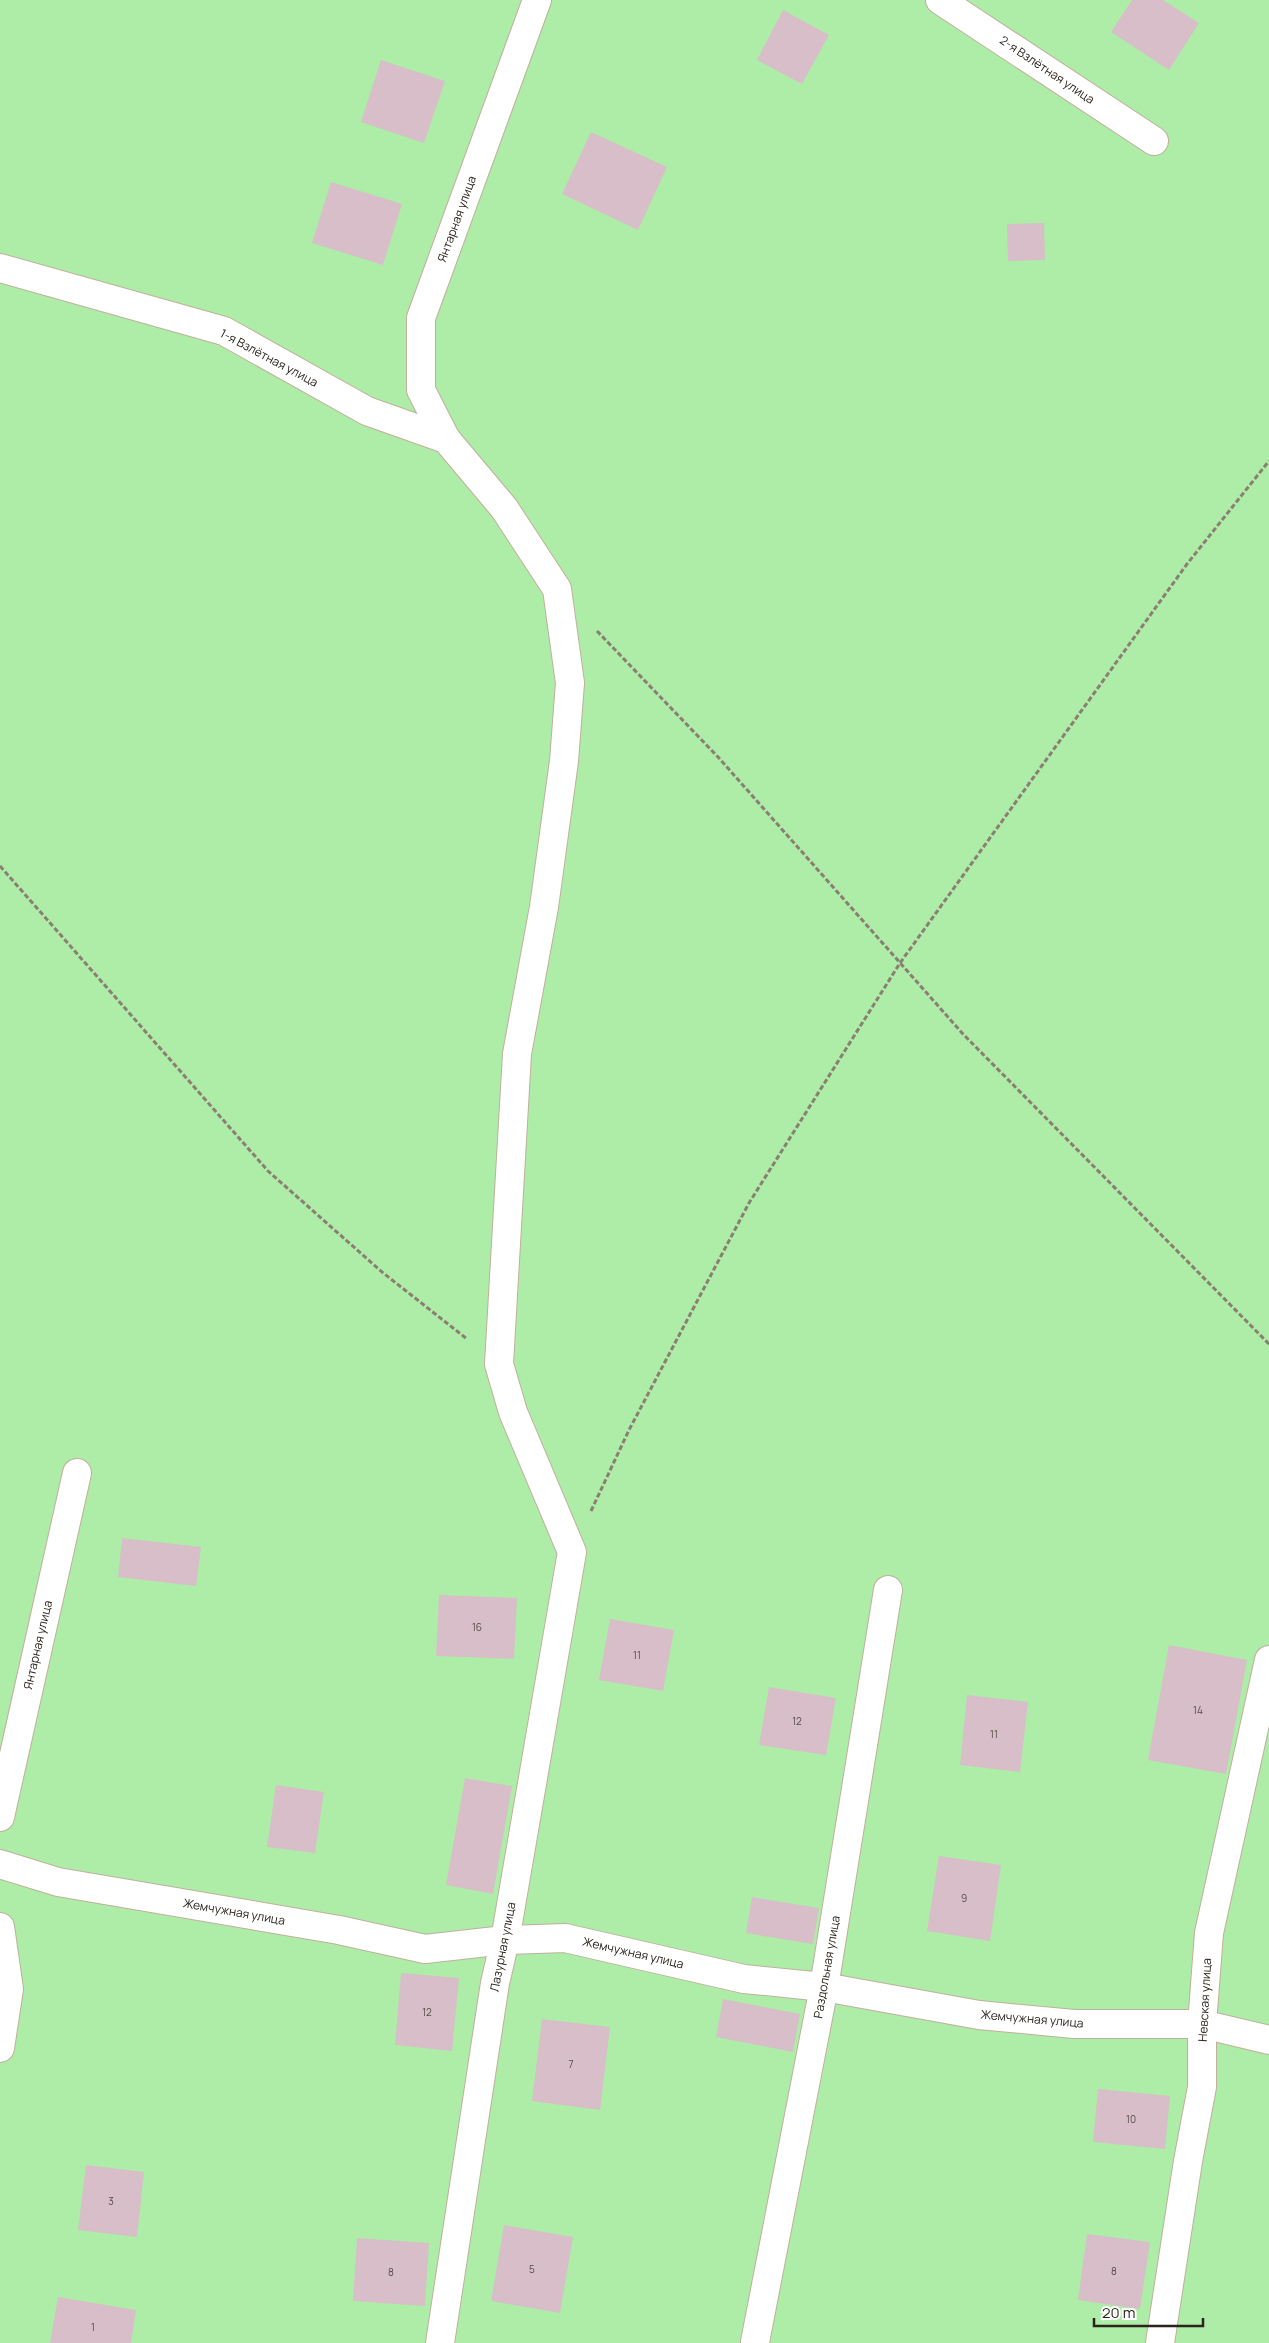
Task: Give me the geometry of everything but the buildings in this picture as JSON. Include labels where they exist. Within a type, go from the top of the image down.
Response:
[{"type":"street","name":"Янтарная улица","points":[[537,0],[421,318],[421,390],[446,439],[504,508],[557,589]]},
{"type":"street","name":"2-я Взлётная улица","points":[[940,0],[1154,141]]},
{"type":"street","name":"1-я Взлётная улица","points":[[0,268],[224,331],[367,411],[446,439]]},
{"type":"street","points":[[557,589],[570,683],[566,732],[544,906],[518,1054],[499,1364],[513,1412],[572,1552]]},
{"type":"street","name":"Янтарная улица","points":[[0,1817],[77,1473]]},
{"type":"street","name":"Лазурная улица","points":[[440,2343],[495,1982],[505,1940],[572,1552]]},
{"type":"street","name":"Раздольная улица","points":[[755,2342],[824,1987],[888,1590]]},
{"type":"street","name":"Невская улица","points":[[1160,2343],[1188,2160],[1202,2087],[1202,2024],[1209,1933],[1269,1660]]},
{"type":"street","name":"Жемчужная улица","points":[[0,1864],[58,1882],[339,1930],[425,1949],[505,1940],[565,1938],[744,1979],[824,1987],[979,2015],[1074,2024],[1202,2024],[1269,2040]]},
{"type":"street","points":[[0,1927],[9,1989],[0,2048]]},
{"type":"path","points":[[572,1552],[629,1430],[749,1203],[900,963],[1187,564],[1269,461]]},
{"type":"path","points":[[557,589],[718,757],[970,1042],[1269,1344]]},
{"type":"path","points":[[0,866],[268,1171],[382,1272],[499,1364]]},
{"type":"green space","points":[[0,0],[1269,0],[1269,2343],[0,2343]]}]
